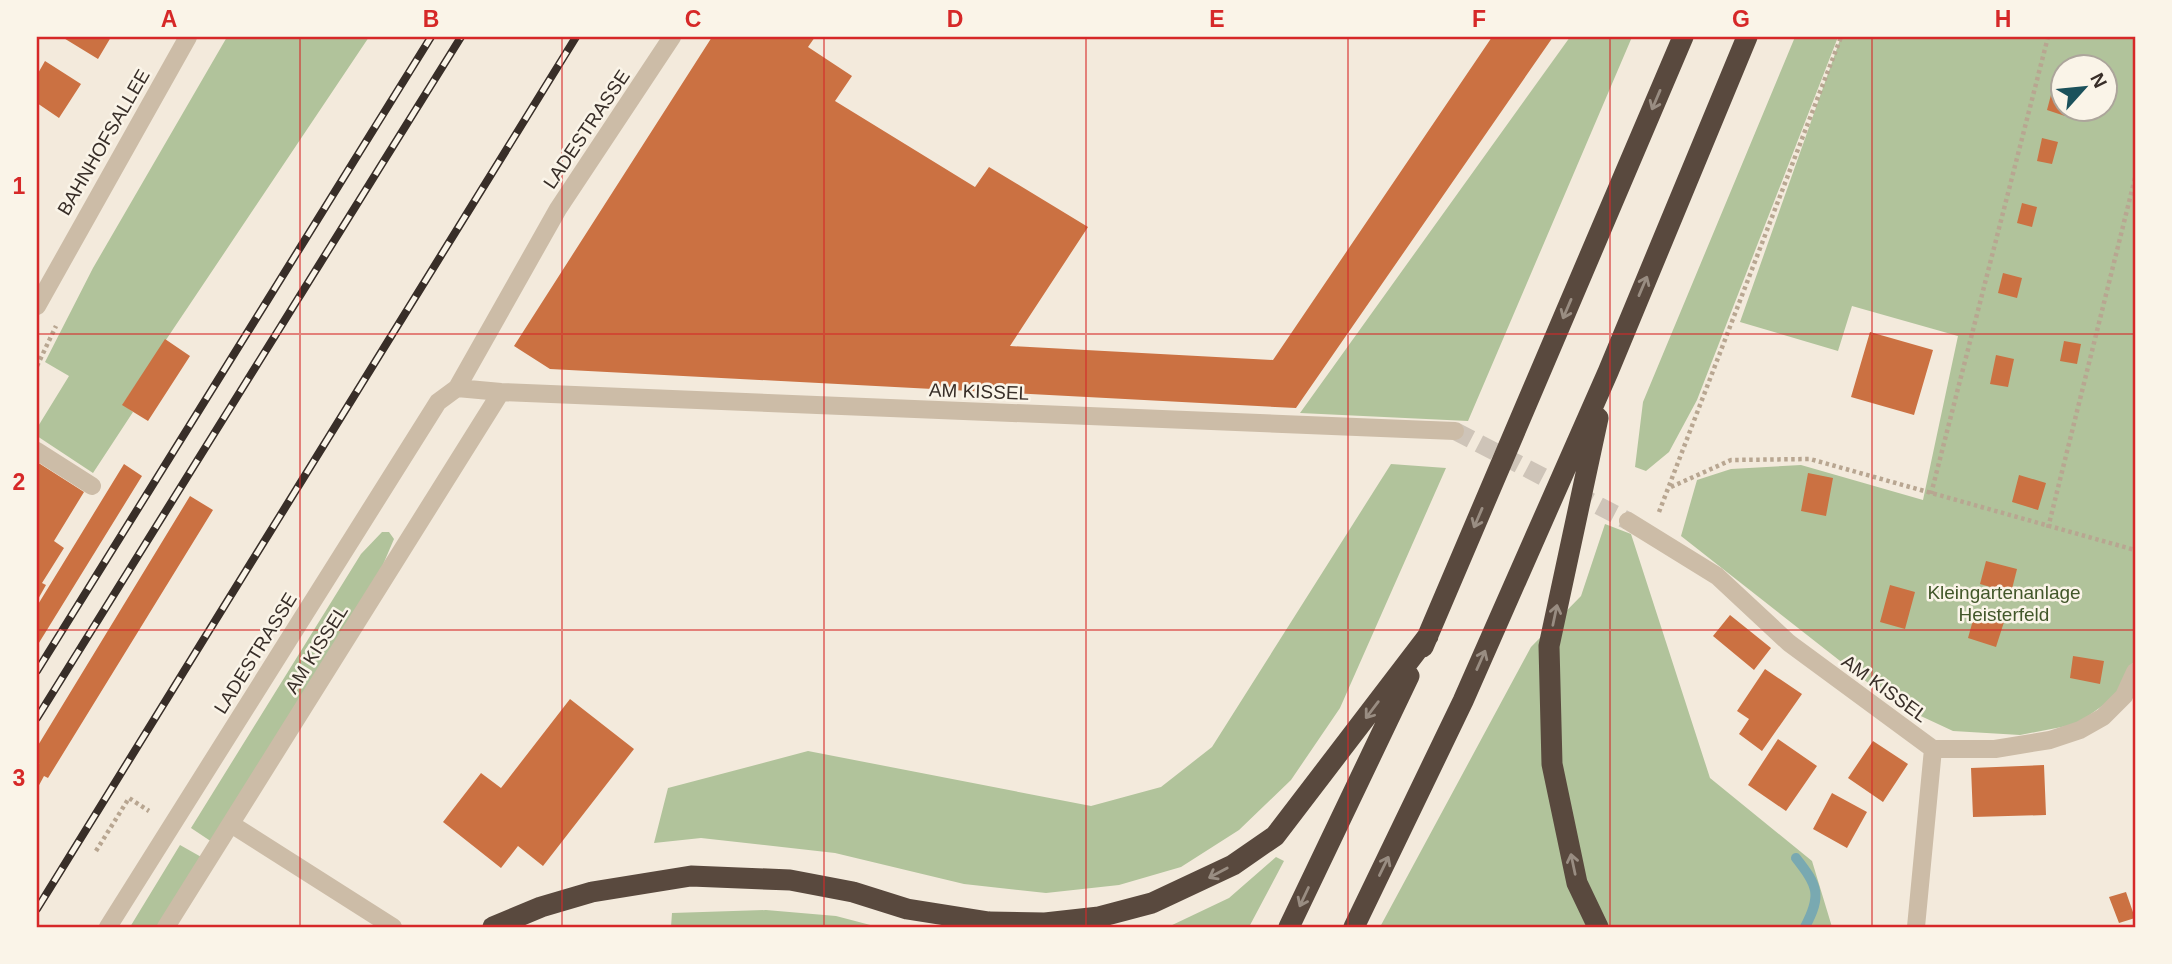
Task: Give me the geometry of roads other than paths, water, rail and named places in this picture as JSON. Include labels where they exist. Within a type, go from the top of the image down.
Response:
[{"type":"highway","points":[[1289,927],[1428,636],[1683,37]]},
{"type":"highway","points":[[1354,927],[1463,701],[1608,372],[1747,37]]},
{"type":"highway","points":[[1598,927],[1577,883],[1552,764],[1549,646],[1608,372]]},
{"type":"highway","points":[[493,927],[592,891],[646,881],[734,875],[790,880],[853,892],[907,909],[989,922],[1045,923],[1099,917],[1152,903],[1211,877],[1275,836],[1428,636]]},
{"type":"highway","points":[[907,909],[940,927]]},
{"type":"street","name":"BAHNHOFSALLEE","points":[[37,306],[188,37]]},
{"type":"street","name":"LADESTRASSE","points":[[108,927],[438,402],[457,388],[558,209],[672,37]]},
{"type":"street","name":"AM KISSEL","points":[[457,388],[501,392],[1455,431]]},
{"type":"street","name":"AM KISSEL","points":[[166,927],[501,392]]},
{"type":"street","points":[[37,452],[92,486]]},
{"type":"street","name":"AM KISSEL","points":[[1628,521],[1651,532],[1717,576],[1789,643],[1933,749],[1995,749],[2050,740],[2080,730],[2103,717],[2124,696],[2135,672]]},
{"type":"street","points":[[1916,927],[1933,749]]},
{"type":"street","points":[[231,824],[393,927]]},
{"type":"waterway","points":[[1796,858],[1809,876],[1815,891],[1814,907],[1805,927]]},
{"type":"tunnel","points":[[1455,431],[1628,521]]},
{"type":"railway","points":[[37,671],[431,37]]},
{"type":"railway","points":[[37,718],[461,37]]},
{"type":"railway","points":[[37,909],[576,37]]},
{"type":"park label","name":"Kleingartenanlage Heisterfeld","points":[[2004,603]]}]
